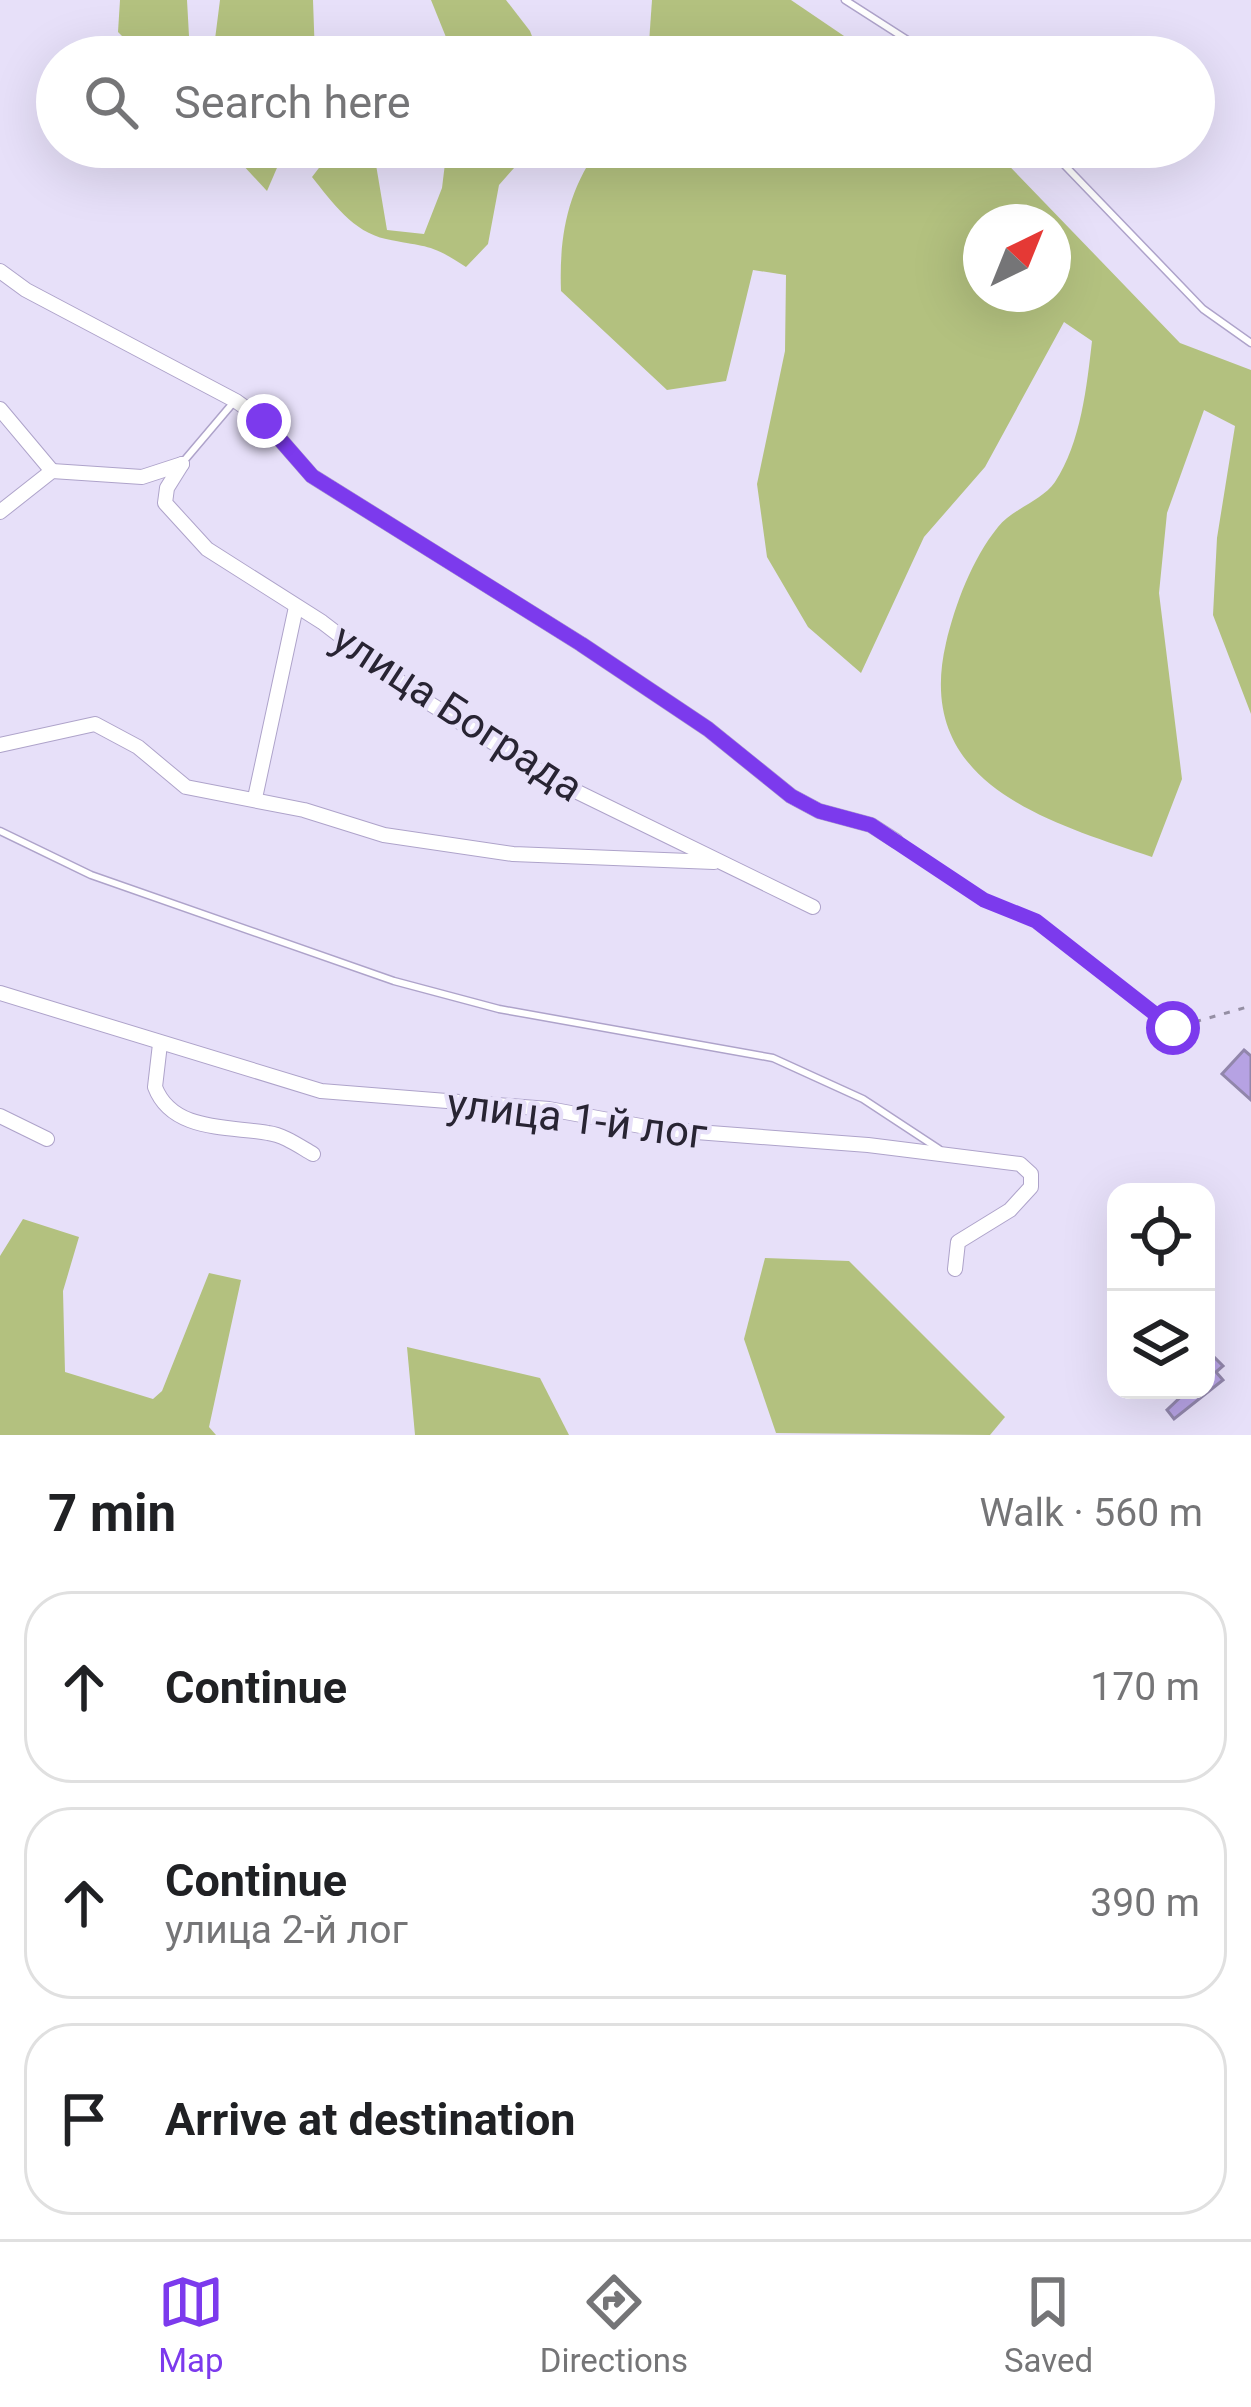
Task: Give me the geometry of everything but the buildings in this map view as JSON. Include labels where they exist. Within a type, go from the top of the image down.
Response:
[{"type":"street","points":[[0,271],[26,290],[236,401],[264,421],[312,476],[581,644],[708,729],[791,796],[819,811],[871,825],[896,841]]},
{"type":"street","points":[[0,409],[52,471]]},
{"type":"street","points":[[0,512],[52,471],[142,477],[182,464]]},
{"type":"street","name":"улица Бограда","points":[[182,464],[167,488],[165,503],[207,549],[424,700],[557,782],[813,907]]},
{"type":"street","points":[[255,798],[296,607]]},
{"type":"street","points":[[0,746],[94,724],[138,746],[186,787],[255,798],[384,835],[513,854],[725,862]]},
{"type":"street","name":"улица 1-й лог","points":[[0,993],[321,1090],[549,1109],[657,1129],[1020,1164],[1031,1174],[1031,1187],[1010,1210],[958,1242],[955,1269]]},
{"type":"street","points":[[160,1044],[155,1087],[171,1112],[229,1130],[271,1133],[313,1154]]},
{"type":"street","points":[[0,1116],[47,1139]]},
{"type":"lane","points":[[845,0],[901,36]]},
{"type":"lane","points":[[1067,168],[1203,309],[1251,344]]},
{"type":"lane","points":[[182,464],[236,401]]},
{"type":"lane","points":[[0,831],[91,875],[394,981],[499,1009],[773,1058],[863,1099],[953,1156]]},
{"type":"path","points":[[896,841],[984,900],[1036,921],[1173,1028],[1251,1006]]},
{"type":"green space","points":[[120,0],[187,0],[189,36],[122,36],[118,32]]},
{"type":"green space","points":[[220,0],[313,0],[314,36],[215,36]]},
{"type":"green space","points":[[431,0],[506,0],[532,36],[446,36]]},
{"type":"green space","points":[[652,0],[791,0],[844,36],[649,36]]},
{"type":"green space","points":[[246,168],[277,168],[267,191]]},
{"type":"green space","points":[[319,168],[377,168],[387,230],[424,234],[444,168],[514,168],[499,185],[488,244],[466,267],[435,250],[363,230],[312,177]]},
{"type":"green space","points":[[586,168],[1011,168],[1046,204],[963,204],[963,312],[1071,312],[1071,230],[1180,343],[1251,370],[1251,714],[1213,615],[1217,538],[1235,426],[1204,410],[1167,513],[1159,593],[1182,779],[1152,857],[1070,828],[997,789],[969,763],[949,731],[941,691],[950,628],[980,553],[1004,521],[1049,489],[1064,467],[1081,413],[1092,341],[1064,322],[985,467],[924,537],[861,673],[808,627],[767,557],[757,484],[785,351],[786,275],[753,270],[726,381],[667,390],[561,291],[562,252],[573,197]]},
{"type":"green space","points":[[23,1219],[79,1237],[63,1291],[65,1372],[153,1399],[162,1391],[209,1273],[241,1280],[209,1427],[216,1435],[0,1435],[0,1256]]},
{"type":"green space","points":[[765,1258],[849,1261],[1005,1417],[990,1435],[776,1433],[744,1339]]},
{"type":"green space","points":[[407,1347],[540,1378],[569,1435],[415,1435]]},
{"type":"route","points":[[264,421],[312,476],[492,584],[708,729],[791,796],[819,811],[871,825],[984,900],[1036,921],[1086,955],[1150,1015],[1173,1028]]}]
